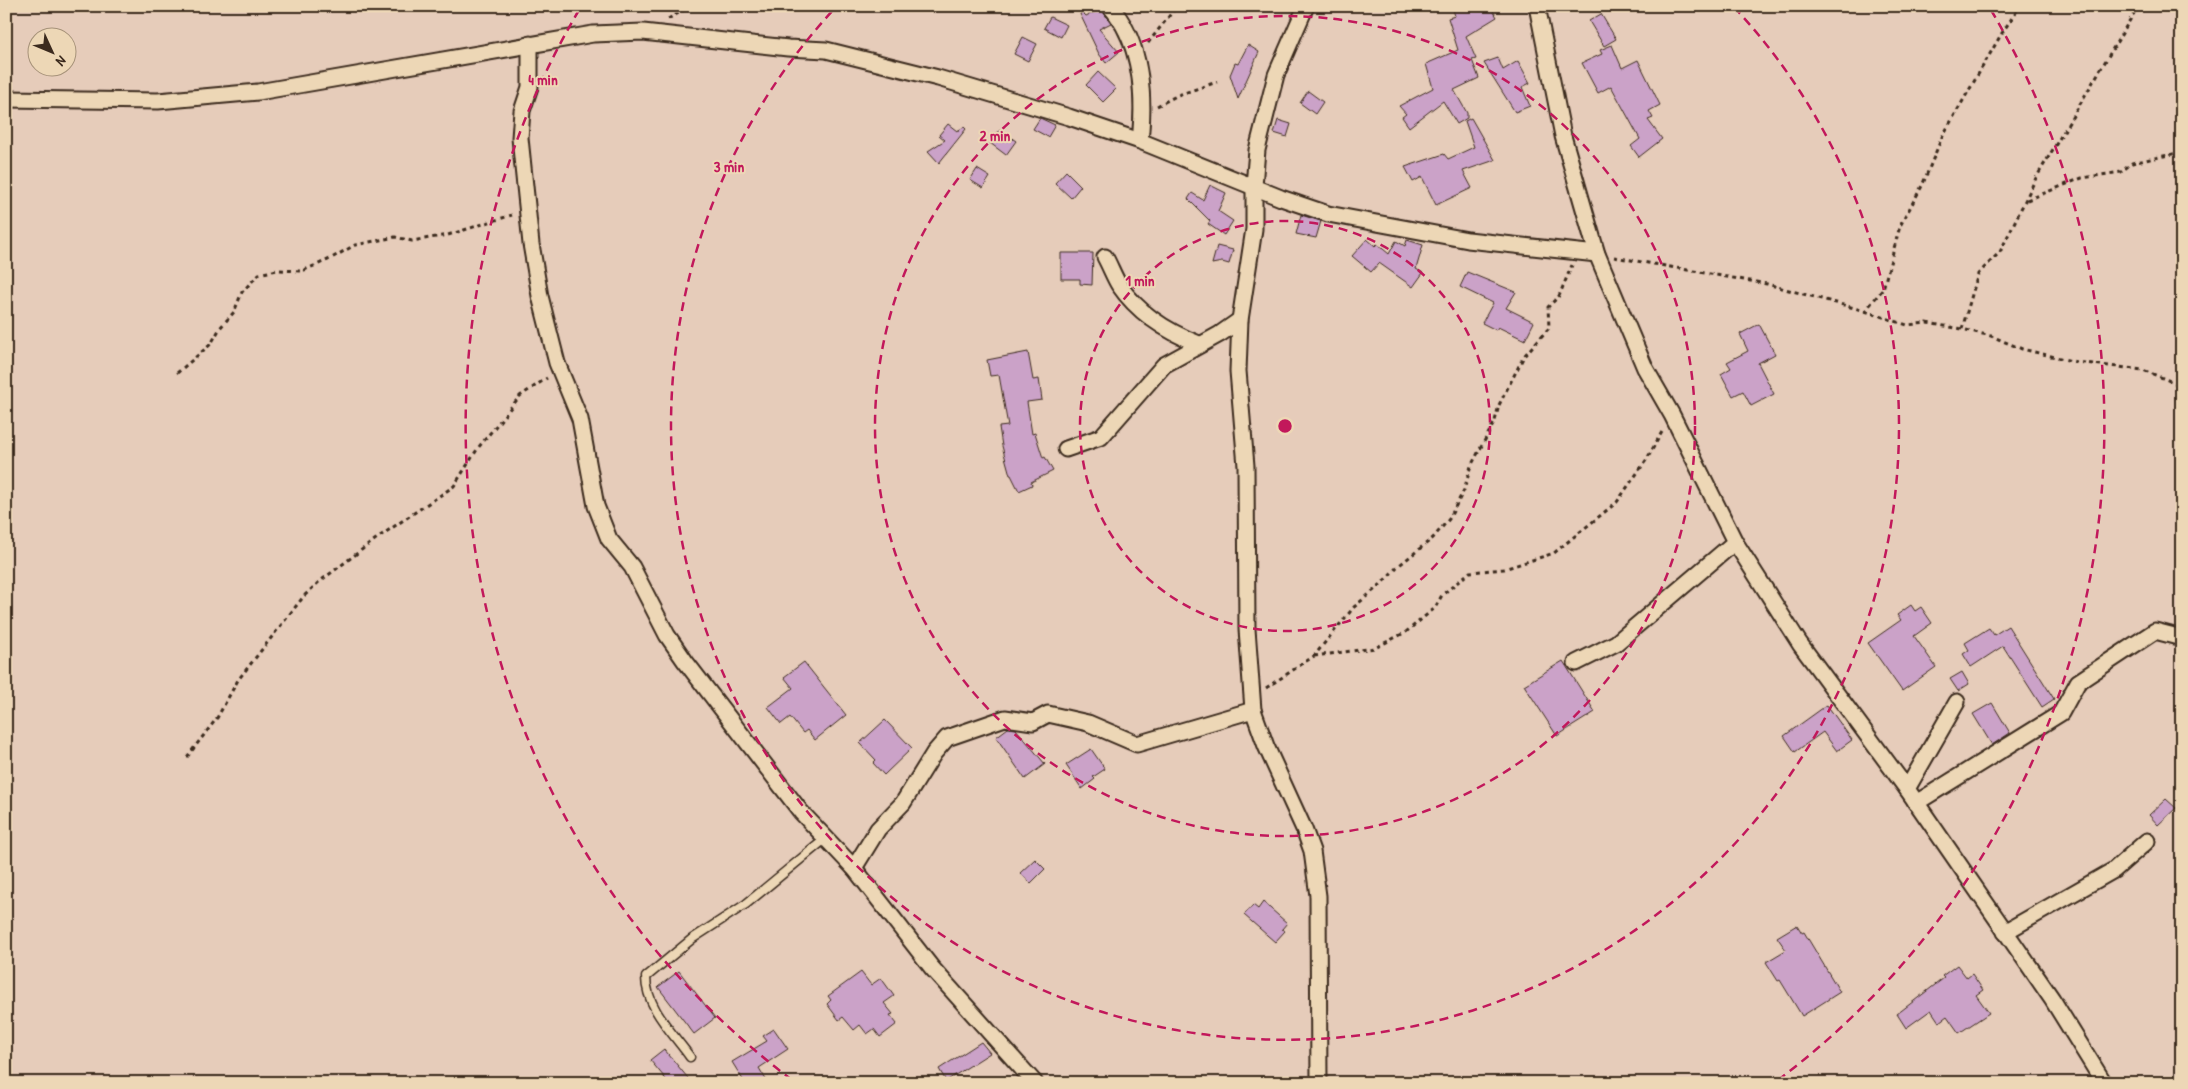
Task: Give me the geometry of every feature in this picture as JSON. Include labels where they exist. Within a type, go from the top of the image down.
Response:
[{"type":"street","points":[[1110,6],[1117,15],[1135,49],[1142,93],[1143,113],[1140,141]]},
{"type":"street","points":[[1306,6],[1276,75],[1258,150],[1254,186],[1254,229],[1240,320],[1238,371],[1246,466],[1247,629],[1253,704],[1266,746],[1304,829],[1316,871],[1318,896],[1319,1083]]},
{"type":"street","points":[[1537,6],[1563,136],[1597,254],[1645,368],[1672,414],[1735,542],[1800,644],[1908,789],[2004,932],[2052,999],[2104,1083]]},
{"type":"street","points":[[6,99],[158,101],[258,92],[593,34],[643,32],[788,48],[826,50],[956,84],[1070,117],[1140,141],[1281,198],[1328,214],[1468,240],[1597,254]]},
{"type":"street","points":[[530,44],[530,87],[522,110],[520,138],[531,244],[540,296],[557,363],[580,419],[596,506],[609,539],[632,567],[667,635],[700,682],[801,812],[854,868],[932,968],[1035,1083]]},
{"type":"street","points":[[1105,257],[1119,285],[1144,314],[1183,338],[1199,344]]},
{"type":"street","points":[[1066,449],[1100,437],[1164,365],[1220,334],[1240,320]]},
{"type":"street","points":[[1576,663],[1616,643],[1735,542]]},
{"type":"street","points":[[1916,803],[2061,713],[2078,682],[2155,631],[2182,638]]},
{"type":"street","points":[[1908,789],[1957,702]]},
{"type":"street","points":[[854,868],[878,830],[903,803],[934,753],[947,738],[1005,718],[1032,722],[1048,714],[1088,722],[1137,744],[1253,704]]},
{"type":"street","points":[[2004,932],[2114,870],[2147,841]]},
{"type":"lane","points":[[690,1057],[652,1006],[646,989],[646,976],[692,939],[746,904],[825,839]]},
{"type":"path","points":[[1135,49],[1150,42],[1177,6]]},
{"type":"path","points":[[1865,311],[1883,289],[1900,226],[1922,186],[1942,137],[2002,32],[2020,6]]},
{"type":"path","points":[[1962,329],[1978,274],[2000,252],[2027,200],[2036,178],[2137,8]]},
{"type":"path","points":[[1143,113],[1178,95],[1217,82]]},
{"type":"path","points":[[2027,200],[2082,178],[2121,172],[2132,163],[2182,152]]},
{"type":"path","points":[[177,373],[211,344],[220,328],[234,312],[242,292],[259,274],[277,270],[302,271],[328,260],[355,245],[395,238],[412,241],[448,235],[511,215],[528,212]]},
{"type":"path","points":[[1253,704],[1314,656],[1354,607],[1380,585],[1397,567],[1433,538],[1449,519],[1464,490],[1471,466],[1495,421],[1499,405],[1524,356],[1549,328],[1548,307],[1559,296],[1577,253]]},
{"type":"path","points":[[1597,254],[1767,284],[1865,311],[1907,325],[1927,323],[1962,329],[1992,336],[2022,349],[2076,362],[2143,370],[2182,386]]},
{"type":"path","points":[[187,757],[217,718],[238,680],[304,596],[319,582],[380,536],[454,486],[478,448],[520,396],[548,378],[557,363]]},
{"type":"path","points":[[1314,656],[1375,648],[1406,632],[1435,608],[1442,595],[1470,572],[1504,569],[1554,554],[1617,502],[1647,459],[1672,414]]},
{"type":"building","points":[[1452,6],[1490,6],[1497,17],[1466,36],[1476,59],[1472,60],[1479,78],[1454,90],[1467,113],[1467,118],[1457,124],[1443,101],[1409,127],[1402,117],[1406,114],[1399,106],[1433,88],[1426,64],[1458,50],[1448,18],[1455,16]]},
{"type":"building","points":[[1101,9],[1111,23],[1099,29],[1119,52],[1106,63],[1099,54],[1080,14],[1082,12],[1086,16]]},
{"type":"building","points":[[1601,14],[1616,39],[1604,46],[1589,21]]},
{"type":"building","points":[[1050,17],[1067,25],[1061,37],[1044,28]]},
{"type":"building","points":[[1023,37],[1037,44],[1028,61],[1014,54]]},
{"type":"building","points":[[1248,45],[1259,52],[1238,99],[1230,75],[1235,63],[1238,64]]},
{"type":"building","points":[[1612,45],[1622,68],[1638,60],[1660,105],[1649,111],[1653,118],[1648,120],[1662,139],[1639,157],[1631,146],[1640,139],[1611,86],[1598,93],[1582,63],[1602,54],[1600,50]]},
{"type":"building","points":[[1498,58],[1503,70],[1518,61],[1530,83],[1522,87],[1530,106],[1515,112],[1484,63]]},
{"type":"building","points":[[1098,72],[1116,89],[1103,102],[1086,85]]},
{"type":"building","points":[[1308,91],[1323,102],[1315,114],[1300,103]]},
{"type":"building","points":[[1040,118],[1055,125],[1048,137],[1033,129]]},
{"type":"building","points":[[1471,118],[1495,160],[1463,171],[1472,188],[1436,205],[1422,177],[1413,182],[1405,167],[1444,154],[1448,159],[1474,147],[1465,121]]},
{"type":"building","points":[[1278,120],[1291,124],[1287,137],[1274,133]]},
{"type":"building","points":[[948,124],[957,131],[964,127],[966,129],[939,163],[928,151],[945,140],[939,135]]},
{"type":"building","points":[[1000,130],[1016,141],[1006,155],[990,143]]},
{"type":"building","points":[[977,169],[990,177],[983,188],[970,180]]},
{"type":"building","points":[[1066,171],[1081,186],[1071,198],[1055,183]]},
{"type":"building","points":[[1210,185],[1226,193],[1218,211],[1233,221],[1224,235],[1208,224],[1210,221],[1188,199],[1192,193],[1203,200]]},
{"type":"building","points":[[1301,215],[1321,221],[1316,238],[1296,234]]},
{"type":"building","points":[[1367,239],[1375,246],[1377,244],[1389,254],[1396,241],[1405,246],[1407,240],[1423,245],[1416,269],[1423,273],[1413,287],[1379,263],[1371,272],[1352,256]]},
{"type":"building","points":[[1217,246],[1233,250],[1229,264],[1222,262],[1212,264]]},
{"type":"building","points":[[1061,253],[1093,253],[1092,285],[1080,284],[1080,279],[1061,279]]},
{"type":"building","points":[[1467,272],[1516,292],[1506,308],[1534,322],[1525,340],[1498,327],[1496,330],[1482,323],[1493,303],[1460,287]]},
{"type":"building","points":[[1759,324],[1775,354],[1758,363],[1774,394],[1751,406],[1743,391],[1733,396],[1721,374],[1731,368],[1727,362],[1748,351],[1740,334]]},
{"type":"building","points":[[1028,352],[1033,380],[1039,379],[1042,400],[1027,402],[1032,434],[1035,433],[1043,458],[1045,457],[1053,471],[1031,482],[1032,485],[1019,491],[1010,475],[1002,446],[999,427],[1008,426],[999,375],[990,376],[987,360]]},
{"type":"building","points":[[1911,605],[1915,611],[1921,607],[1932,623],[1914,636],[1936,667],[1902,691],[1868,643],[1901,620],[1897,615]]},
{"type":"building","points":[[2008,626],[2054,699],[2042,707],[2003,646],[1971,667],[1963,654],[1969,650],[1965,643],[1989,628],[1994,635]]},
{"type":"building","points":[[1563,661],[1595,712],[1557,736],[1524,685]]},
{"type":"building","points":[[804,662],[846,715],[815,740],[807,730],[803,733],[790,717],[781,724],[768,707],[793,688],[784,677]]},
{"type":"building","points":[[1962,672],[1969,684],[1958,691],[1950,679]]},
{"type":"building","points":[[1992,703],[2010,733],[1992,745],[1973,714]]},
{"type":"building","points":[[1827,705],[1852,740],[1837,751],[1823,732],[1795,752],[1784,736]]},
{"type":"building","points":[[885,720],[912,748],[884,775],[873,763],[876,760],[860,743]]},
{"type":"building","points":[[1008,728],[1016,729],[1045,764],[1025,779],[996,737]]},
{"type":"building","points":[[1091,749],[1105,769],[1093,777],[1095,779],[1082,789],[1066,765]]},
{"type":"building","points":[[2166,799],[2176,808],[2158,825],[2149,815]]},
{"type":"building","points":[[1035,859],[1045,869],[1031,883],[1020,873]]},
{"type":"building","points":[[1263,902],[1287,923],[1282,929],[1285,931],[1275,942],[1244,915],[1253,905],[1258,909]]},
{"type":"building","points":[[1797,925],[1802,933],[1804,932],[1840,992],[1802,1016],[1780,980],[1778,981],[1766,962],[1786,950],[1777,937]]},
{"type":"building","points":[[1957,965],[1967,978],[1972,974],[1983,990],[1976,995],[1989,1013],[1959,1033],[1947,1016],[1939,1022],[1931,1010],[1906,1028],[1897,1014],[1944,978],[1942,976]]},
{"type":"building","points":[[679,971],[715,1018],[694,1034],[658,987]]},
{"type":"building","points":[[861,972],[871,985],[881,978],[894,996],[884,1003],[893,1014],[890,1015],[897,1024],[880,1037],[874,1029],[867,1034],[860,1025],[854,1030],[843,1017],[839,1020],[827,1004],[831,1000],[828,996]]},
{"type":"building","points":[[774,1029],[788,1049],[759,1068],[768,1083],[745,1083],[732,1062],[767,1041],[763,1036]]},
{"type":"building","points":[[981,1042],[990,1053],[946,1081],[939,1069]]},
{"type":"building","points":[[664,1049],[692,1083],[669,1083],[650,1060]]}]
